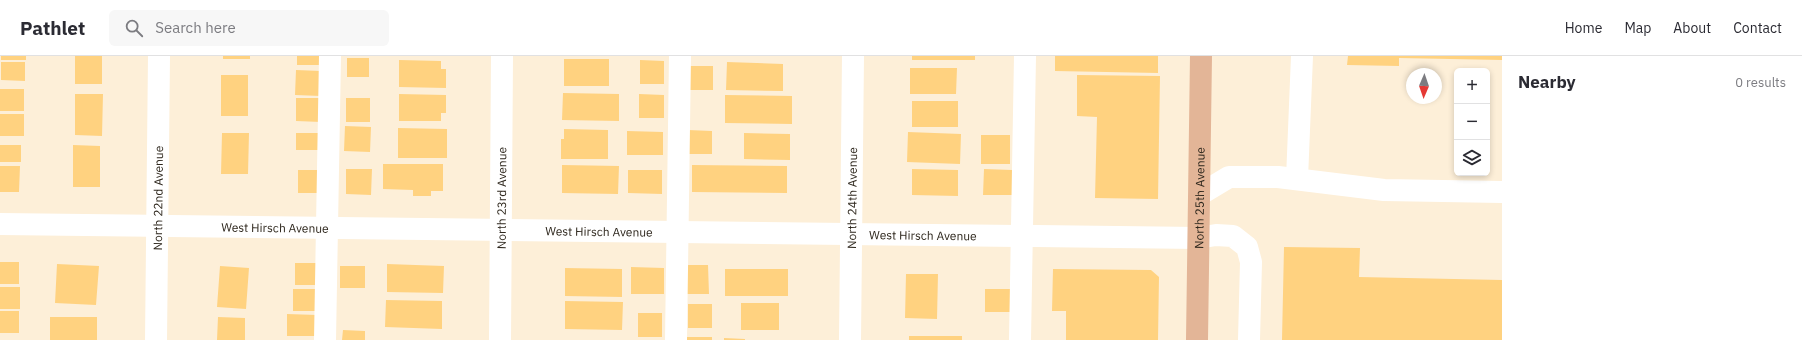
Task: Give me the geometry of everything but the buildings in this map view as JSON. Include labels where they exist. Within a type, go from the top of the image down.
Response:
[{"type":"main road","name":"North 25th Avenue","points":[[1197,340],[1200,56]]},
{"type":"street","name":"North 22nd Avenue","points":[[156,340],[158,56]]},
{"type":"street","points":[[325,340],[330,56]]},
{"type":"street","name":"North 23rd Avenue","points":[[500,340],[502,56]]},
{"type":"street","points":[[676,340],[680,56]]},
{"type":"street","name":"North 24th Avenue","points":[[850,340],[853,56]]},
{"type":"street","points":[[1020,340],[1025,56]]},
{"type":"street","points":[[1297,179],[1302,56]]},
{"type":"street","points":[[1198,195],[1228,177],[1278,177],[1384,190],[1502,192]]},
{"type":"street","name":"West Hirsch Avenue","points":[[0,224],[1198,238],[1216,235],[1233,236],[1247,247],[1251,262],[1249,340]]}]
